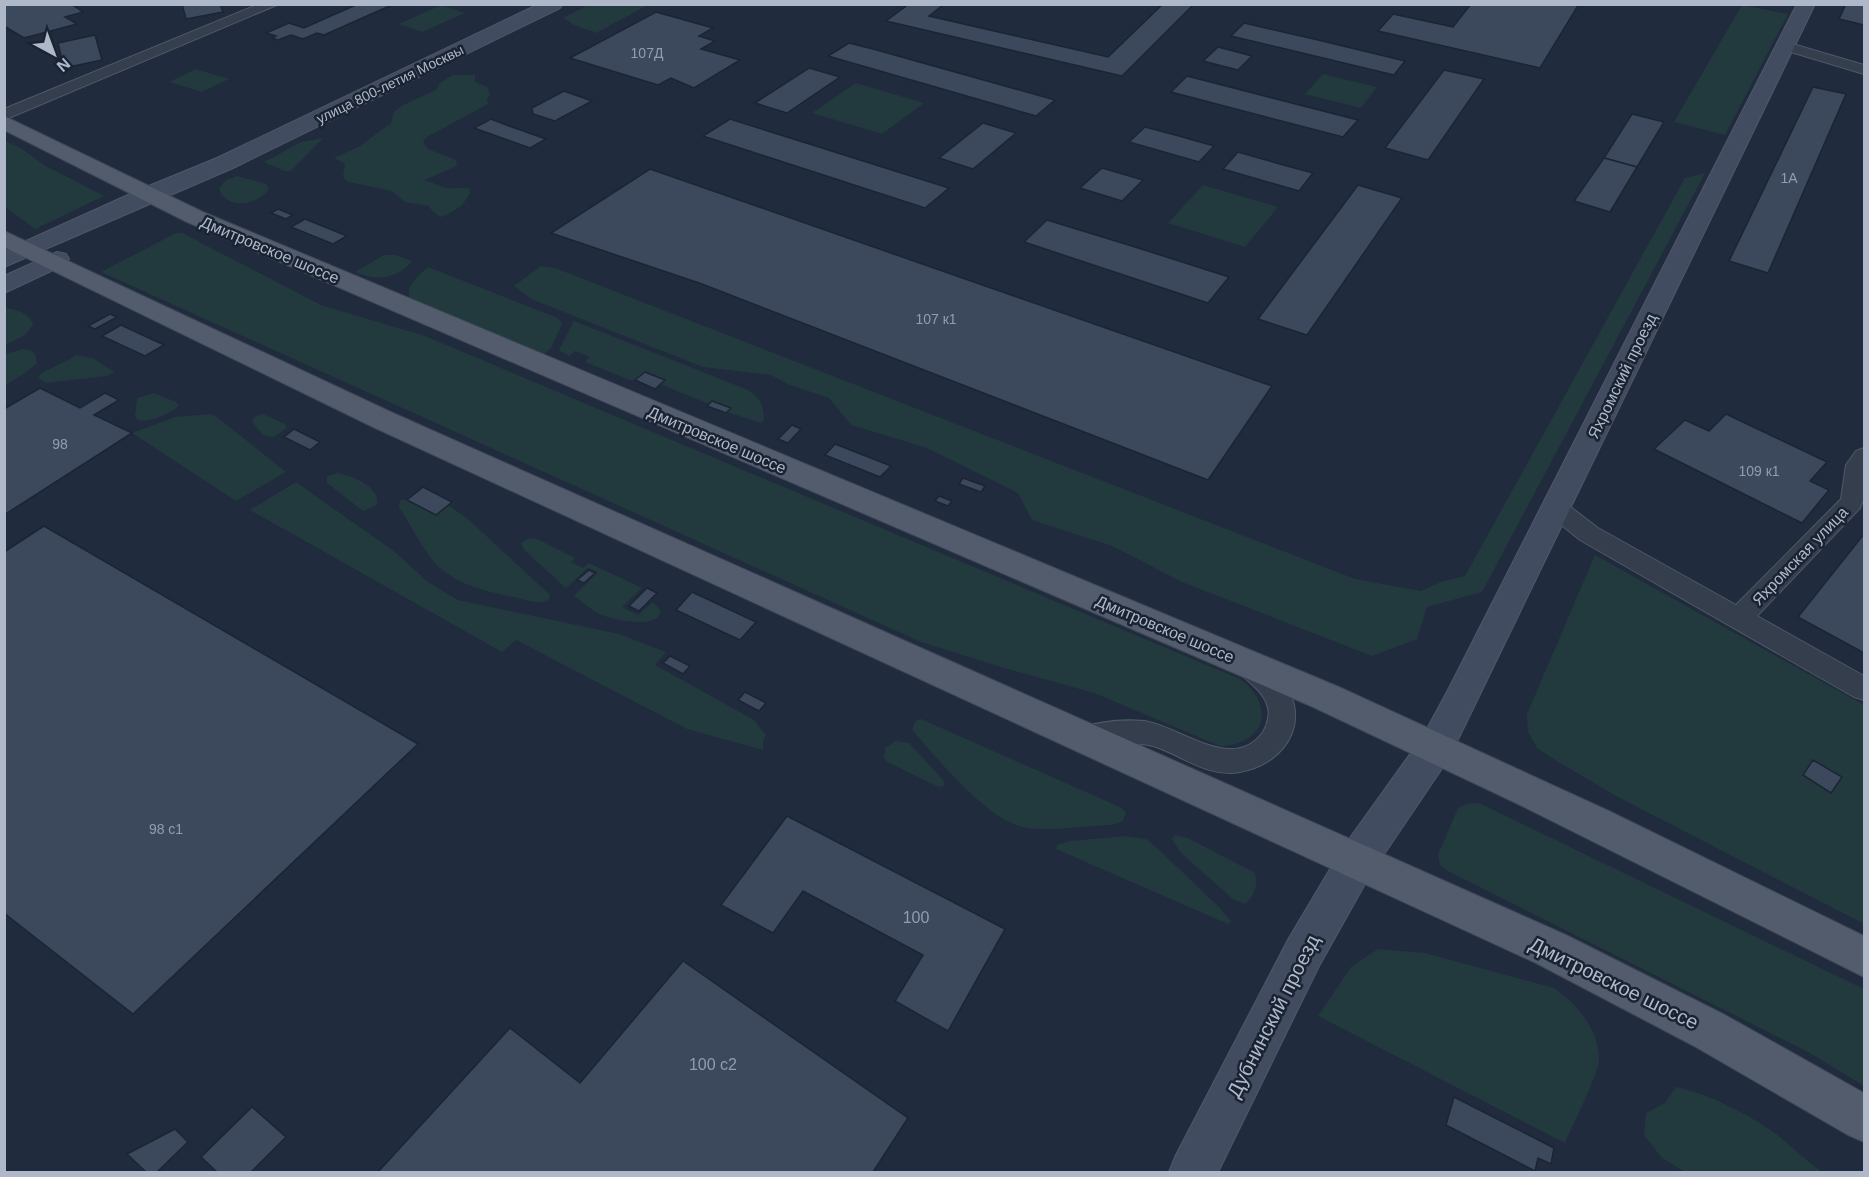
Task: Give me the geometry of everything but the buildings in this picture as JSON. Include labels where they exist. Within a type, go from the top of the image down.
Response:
[{"type":"main road","name":"Дмитровское шоссе","points":[[4,122],[155,199],[416,313],[1244,663],[1436,747],[1730,888],[1864,957]]},
{"type":"main road","name":"Дмитровское шоссе","points":[[22,252],[394,425],[1086,737],[1551,950],[1656,1001],[1798,1078],[1864,1119]]},
{"type":"street","points":[[4,115],[272,4]]},
{"type":"street","name":"улица 800-летия Москвы","points":[[4,286],[22,252],[155,199],[554,4]]},
{"type":"street","name":"Яхромский проезд","points":[[1436,747],[1806,4]]},
{"type":"street","points":[[1786,46],[1864,70]]},
{"type":"street","name":"Яхромская улица","points":[[1739,618],[1852,502],[1858,465],[1864,456]]},
{"type":"street","points":[[1556,508],[1588,534],[1864,689]]},
{"type":"street","points":[[1086,737],[1112,733],[1147,733],[1208,758],[1227,761],[1254,758],[1266,749],[1278,734],[1282,718],[1281,703],[1275,691],[1244,663]]},
{"type":"street","points":[[1356,862],[1436,747]]},
{"type":"street","name":"Дубнинский проезд","points":[[1193,1173],[1304,952],[1356,862]]},
{"type":"green space","points":[[441,5],[465,13],[422,32],[399,24]]},
{"type":"green space","points":[[588,5],[648,5],[596,33],[574,25],[563,18]]},
{"type":"green space","points":[[1742,5],[1788,14],[1725,135],[1674,122]]},
{"type":"green space","points":[[196,69],[229,79],[202,92],[169,82]]},
{"type":"green space","points":[[1323,74],[1377,87],[1361,108],[1305,94]]},
{"type":"green space","points":[[453,75],[475,75],[475,82],[487,87],[490,95],[487,99],[488,104],[427,137],[423,142],[428,149],[456,160],[457,166],[422,181],[446,188],[471,189],[460,207],[441,217],[429,206],[405,202],[392,191],[348,182],[343,177],[345,164],[334,158],[360,146],[391,123],[394,112],[403,105],[436,90],[440,83]]},
{"type":"green space","points":[[856,83],[924,103],[882,134],[812,113]]},
{"type":"green space","points":[[323,138],[291,171],[284,171],[264,162],[301,142]]},
{"type":"green space","points":[[5,141],[21,148],[44,165],[104,196],[35,229],[5,207]]},
{"type":"green space","points":[[1705,173],[1482,592],[1427,607],[1417,639],[1372,656],[1182,582],[1112,546],[1032,520],[1018,493],[927,448],[851,425],[829,398],[790,385],[771,375],[703,367],[531,299],[514,286],[541,266],[555,268],[1355,579],[1421,591],[1441,582],[1465,576],[1685,178]]},
{"type":"green space","points":[[237,176],[266,184],[269,189],[258,199],[250,202],[229,201],[219,189],[226,180]]},
{"type":"green space","points":[[1203,185],[1278,207],[1245,247],[1168,223]]},
{"type":"green space","points":[[176,233],[182,233],[321,305],[425,336],[1240,679],[1259,700],[1262,711],[1261,722],[1248,739],[1236,744],[1220,746],[1094,693],[921,642],[101,272]]},
{"type":"green space","points":[[384,255],[396,255],[412,261],[399,272],[385,277],[371,277],[355,272]]},
{"type":"green space","points":[[428,267],[558,318],[562,324],[551,348],[541,357],[411,302],[410,287]]},
{"type":"green space","points":[[4,308],[22,312],[29,317],[33,325],[25,335],[5,345]]},
{"type":"green space","points":[[574,321],[748,390],[761,402],[764,420],[761,423],[727,412],[730,408],[712,401],[709,404],[660,384],[665,380],[646,372],[635,380],[630,380],[585,362],[590,357],[575,351],[569,356],[559,350]]},
{"type":"green space","points":[[23,349],[35,354],[37,363],[5,385],[5,354]]},
{"type":"green space","points":[[77,355],[93,358],[114,372],[107,376],[46,383],[38,378],[42,373]]},
{"type":"green space","points":[[154,393],[176,402],[179,406],[159,417],[137,420],[135,416],[137,398]]},
{"type":"green space","points":[[210,414],[217,417],[286,472],[236,501],[132,433],[175,417]]},
{"type":"green space","points":[[263,414],[285,424],[287,428],[274,437],[263,435],[252,422],[254,417]]},
{"type":"green space","points":[[339,473],[358,480],[370,488],[375,493],[377,505],[363,511],[327,483],[327,476]]},
{"type":"green space","points":[[296,482],[395,552],[428,582],[458,600],[619,634],[666,652],[655,665],[754,720],[766,735],[763,750],[687,729],[516,640],[502,652],[250,510]]},
{"type":"green space","points":[[400,500],[407,500],[436,515],[448,505],[468,519],[550,595],[549,599],[535,602],[495,593],[471,586],[449,575],[439,567],[422,546],[399,507]]},
{"type":"green space","points":[[529,538],[537,539],[575,558],[571,562],[583,568],[589,563],[642,588],[622,607],[638,615],[653,602],[661,611],[658,617],[647,622],[631,622],[608,617],[595,611],[574,596],[598,572],[588,568],[566,588],[524,550],[521,543]]},
{"type":"green space","points":[[1595,555],[1864,705],[1864,924],[1616,796],[1537,748],[1528,732],[1527,714]]},
{"type":"green space","points":[[921,719],[1120,807],[1126,812],[1123,821],[1112,825],[1043,829],[1023,827],[1009,822],[994,813],[963,786],[912,730],[915,721]]},
{"type":"green space","points":[[896,741],[909,743],[944,781],[945,786],[939,787],[887,762],[884,757],[885,748]]},
{"type":"green space","points":[[1479,803],[1864,989],[1864,1086],[1810,1053],[1446,870],[1440,865],[1438,855],[1458,808],[1467,804]]},
{"type":"green space","points":[[1175,835],[1188,838],[1255,873],[1255,890],[1248,901],[1245,904],[1234,900],[1180,852],[1172,839]]},
{"type":"green space","points":[[1125,836],[1146,839],[1156,847],[1231,921],[1228,924],[1056,849],[1057,845],[1070,841]]},
{"type":"green space","points":[[1378,949],[1425,953],[1554,988],[1579,1010],[1596,1039],[1599,1061],[1590,1088],[1565,1143],[1318,1016],[1351,967]]},
{"type":"green space","points":[[1676,1087],[1715,1100],[1753,1119],[1776,1134],[1822,1172],[1685,1172],[1662,1158],[1644,1135],[1646,1113],[1665,1103]]}]
